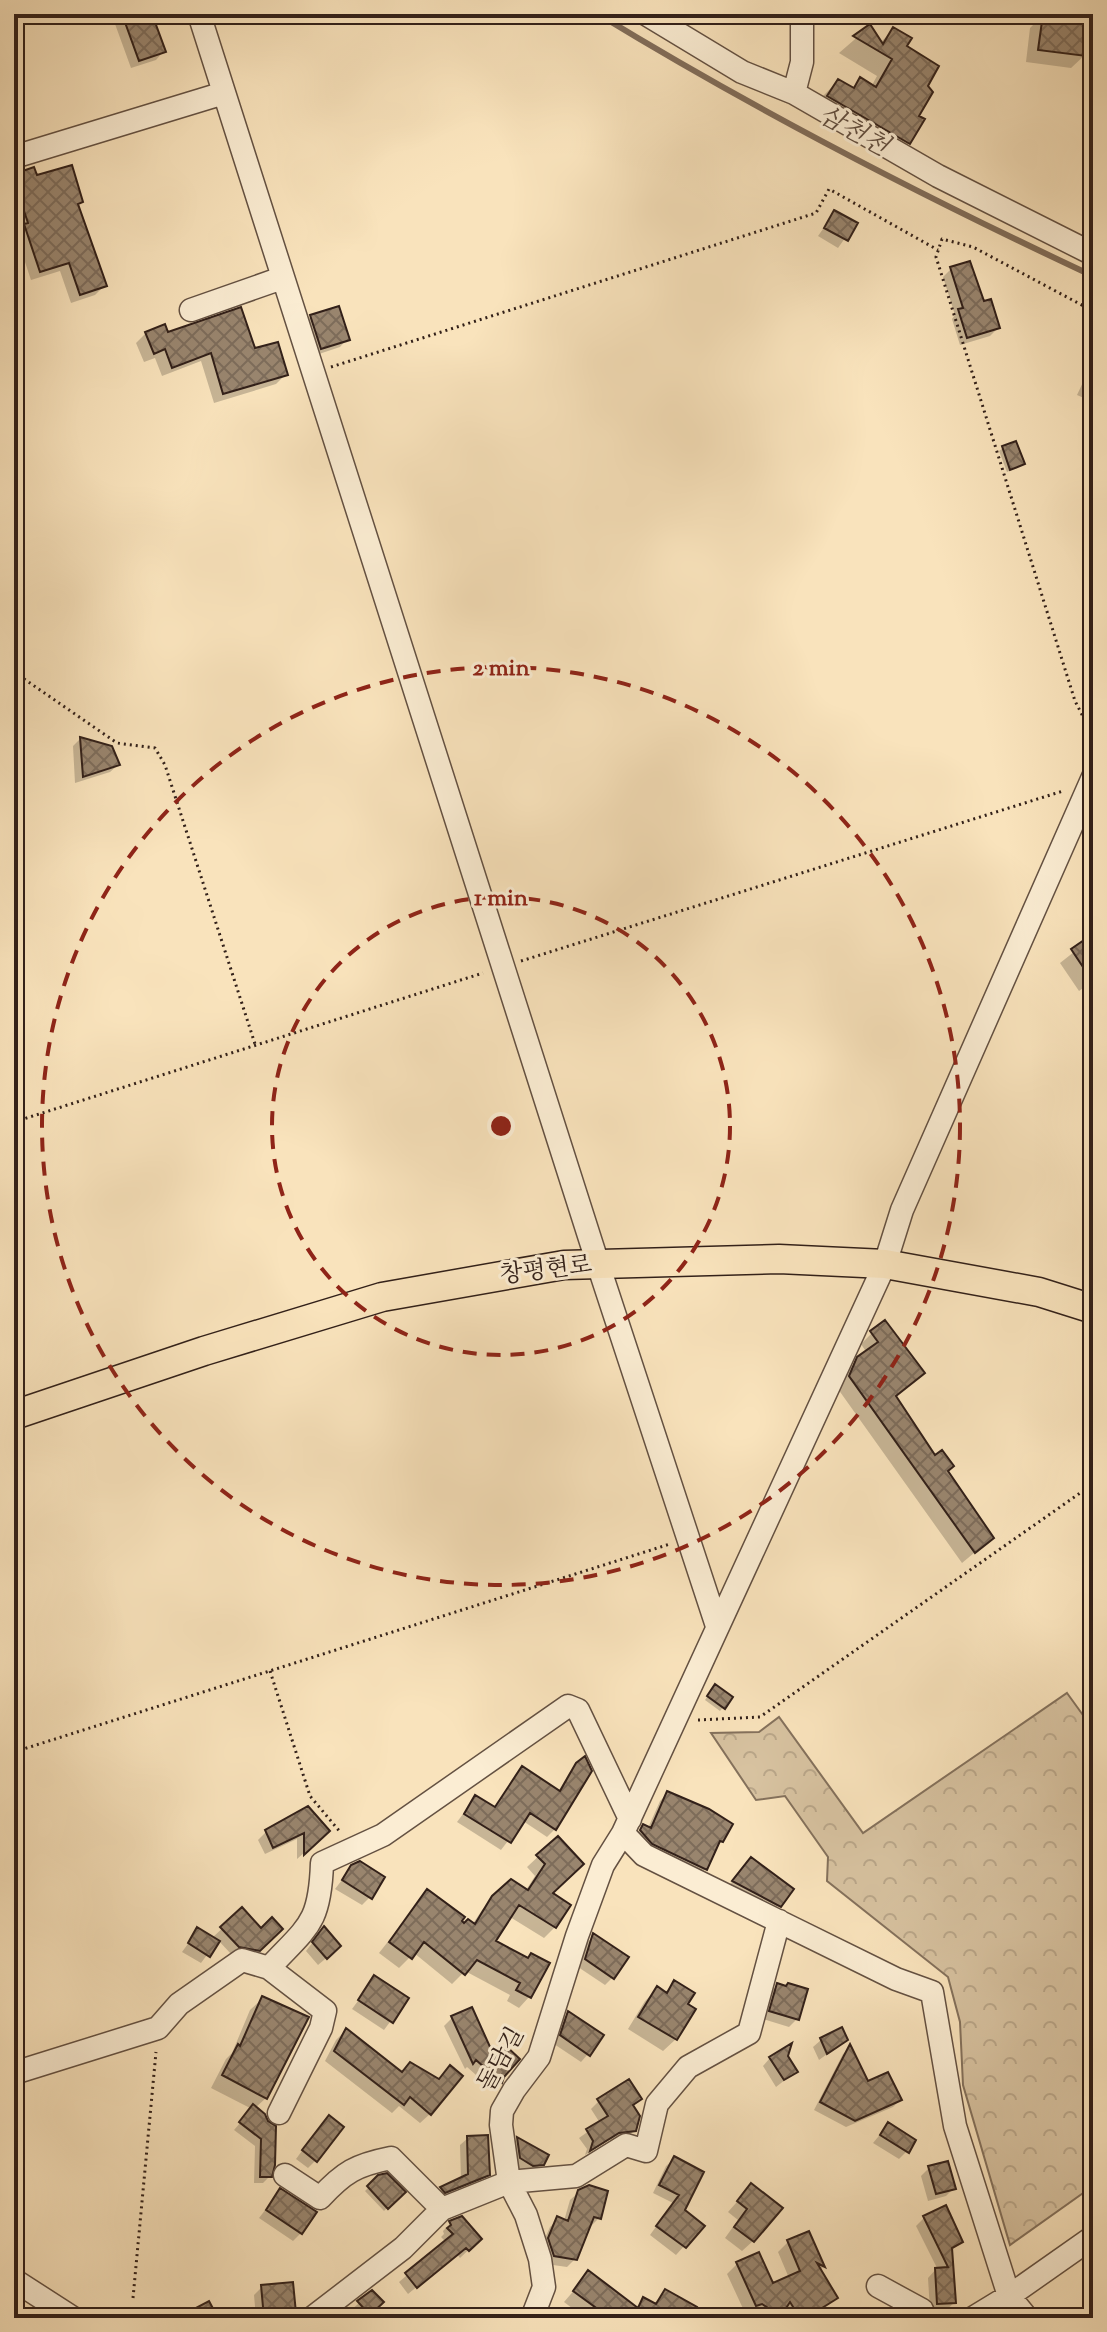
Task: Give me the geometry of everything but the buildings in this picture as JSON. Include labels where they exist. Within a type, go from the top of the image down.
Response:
[{"type":"main road","name":"창평현로","points":[[14,1415],[204,1351],[382,1297],[564,1265],[779,1259],[885,1264],[1039,1292],[1093,1309]]},
{"type":"street","points":[[199,14],[598,1264],[717,1626]]},
{"type":"street","points":[[646,14],[742,72],[794,93],[938,176],[1093,254]]},
{"type":"street","points":[[794,93],[802,62],[802,14]]},
{"type":"street","points":[[14,157],[224,93]]},
{"type":"street","points":[[191,310],[282,278]]},
{"type":"street","name":"돌담길","points":[[532,2318],[540,2304],[544,2287],[540,2259],[526,2215],[509,2182],[502,2111],[539,2057],[603,1865],[626,1826],[885,1264],[902,1210],[1091,792]]},
{"type":"street","points":[[269,1968],[312,1922],[321,1897],[322,1863],[383,1835],[568,1706],[578,1710],[626,1826],[644,1855],[896,1979],[932,1992],[955,2126],[1009,2296],[1027,2318]]},
{"type":"street","points":[[312,2318],[403,2248],[442,2209],[509,2182],[576,2176],[626,2145],[646,2151],[657,2104],[688,2067],[749,2033],[779,1921]]},
{"type":"street","points":[[14,2073],[158,2028],[179,2004],[242,1960],[269,1968],[325,2011],[321,2028],[279,2113]]},
{"type":"street","points":[[285,2175],[320,2198],[334,2183],[361,2164],[391,2158],[442,2209]]},
{"type":"street","points":[[982,2315],[1093,2237]]},
{"type":"street","points":[[14,2280],[73,2318]]},
{"type":"street","points":[[878,2286],[922,2310],[925,2318]]},
{"type":"path","points":[[312,372],[816,213],[829,189],[939,250]]},
{"type":"path","points":[[1093,311],[973,247],[942,239],[936,257],[1075,701],[1093,736]]},
{"type":"path","points":[[14,672],[117,743],[155,748],[165,765],[255,1044]]},
{"type":"path","points":[[14,1122],[1045,795],[1070,789],[1091,792]]},
{"type":"path","points":[[674,1721],[760,1717],[1093,1484]]},
{"type":"path","points":[[14,1752],[688,1538]]},
{"type":"path","points":[[270,1671],[310,1796],[353,1847]]},
{"type":"path","points":[[133,2298],[158,2028]]},
{"type":"green space","points":[[1067,1693],[1093,1729],[1093,2186],[1010,2245],[963,2085],[960,2022],[948,1977],[827,1881],[828,1857],[785,1796],[756,1800],[711,1733],[759,1732],[779,1717],[863,1833]]},
{"type":"waterway","name":"삼천천","points":[[598,14],[842,152],[1093,276]]}]
